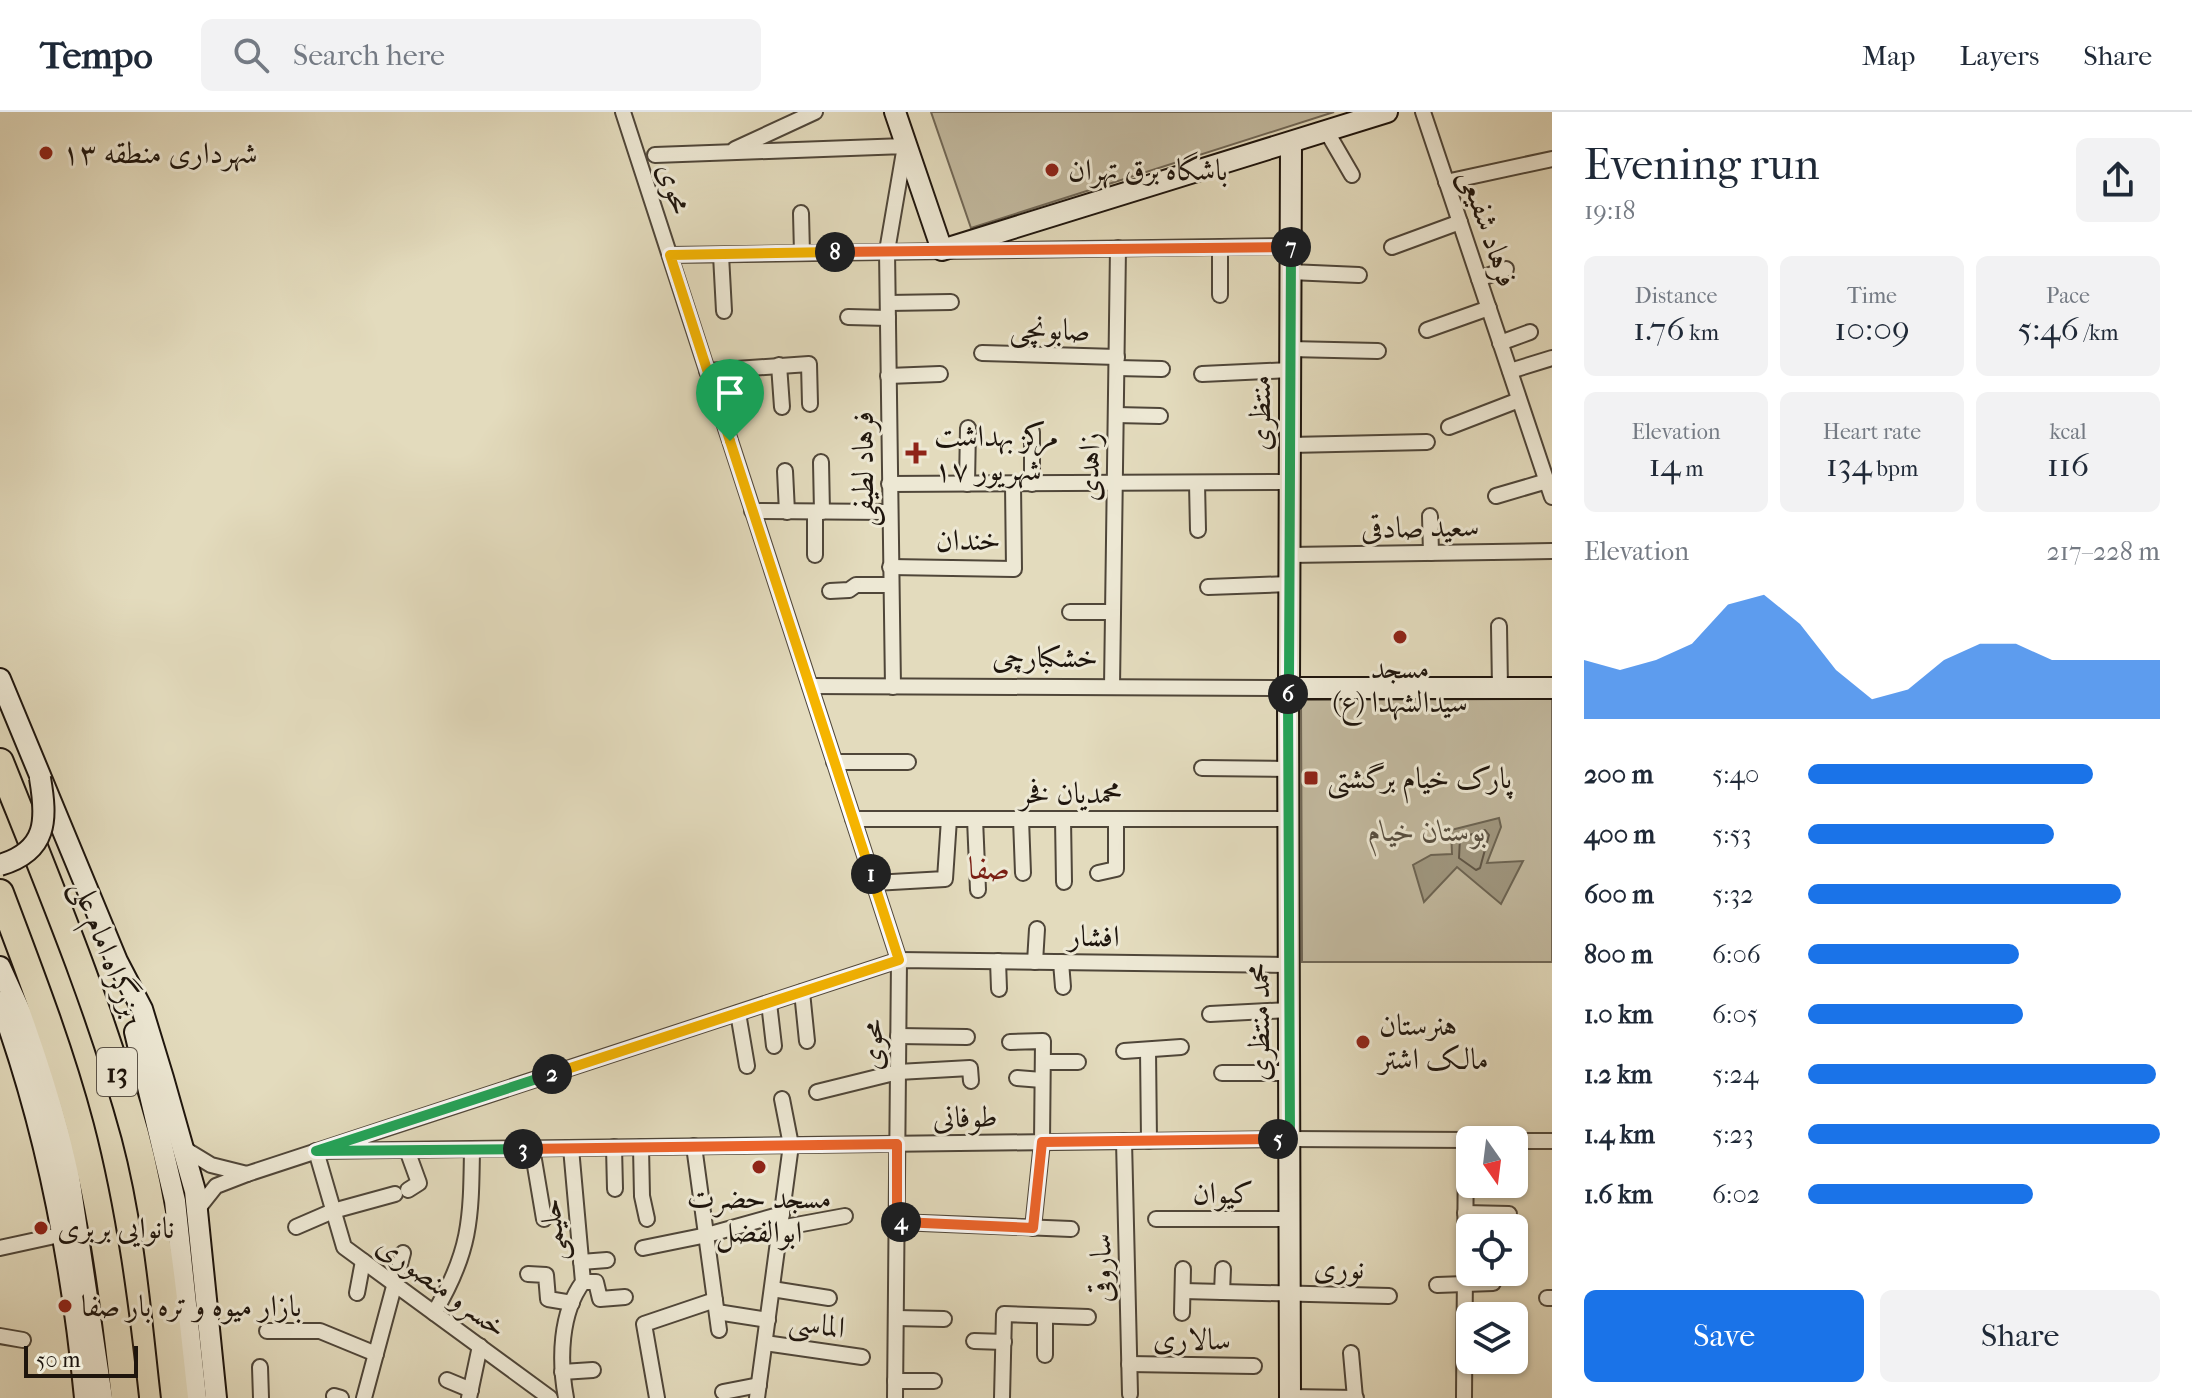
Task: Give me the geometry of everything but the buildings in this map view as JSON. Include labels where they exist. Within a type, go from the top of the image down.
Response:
[{"type":"highway","name":"بزرگراه امام علی","points":[[0,762],[98,1010],[135,1135],[152,1207],[175,1398]]},
{"type":"highway","name":"13","points":[[0,893],[41,1003],[80,1125],[114,1305],[125,1398]]},
{"type":"main road","points":[[895,112],[942,250],[1387,112]]},
{"type":"main road","name":"منتظری","points":[[1289,688],[1291,144]]},
{"type":"main road","points":[[0,679],[117,961],[142,1009],[183,1148],[197,1210],[216,1398]]},
{"type":"main road","name":"خشکبارچی","points":[[1289,688],[1552,688]]},
{"type":"main road","name":"محمد منتظری","points":[[1289,688],[1290,1398]]},
{"type":"main road","points":[[0,865],[13,861],[32,847],[43,829],[46,811],[40,778]]},
{"type":"main road","points":[[117,961],[175,1201],[196,1398]]},
{"type":"main road","points":[[0,967],[33,1040],[67,1163],[102,1398]]},
{"type":"main road","points":[[1,1008],[37,1115],[64,1234],[85,1398]]},
{"type":"street","name":"محوی","points":[[623,112],[899,960],[895,1398]]},
{"type":"street","points":[[729,152],[815,112]]},
{"type":"street","name":"فرهاد شفیعی","points":[[1423,112],[1519,400],[1545,451],[1547,481],[1552,497]]},
{"type":"street","points":[[1327,132],[1352,175]]},
{"type":"street","points":[[655,155],[905,146]]},
{"type":"street","name":"فرهاد لطیفی","points":[[893,687],[887,251],[905,146]]},
{"type":"street","points":[[1446,182],[1552,159]]},
{"type":"street","points":[[801,213],[802,253]]},
{"type":"street","points":[[1392,247],[1460,222]]},
{"type":"street","points":[[670,255],[1291,246]]},
{"type":"street","points":[[1220,247],[1220,295]]},
{"type":"street","name":"زاهدی","points":[[1112,687],[1118,248]]},
{"type":"street","points":[[721,255],[724,311]]},
{"type":"street","points":[[1479,279],[1506,269]]},
{"type":"street","points":[[1290,272],[1359,275]]},
{"type":"street","points":[[848,317],[951,302]]},
{"type":"street","points":[[1427,330],[1489,308]]},
{"type":"street","points":[[1500,343],[1530,332]]},
{"type":"street","points":[[1202,374],[1290,360],[1378,351]]},
{"type":"street","name":"صابونچی","points":[[982,353],[1117,362],[1162,369]]},
{"type":"street","points":[[1510,371],[1552,358]]},
{"type":"street","points":[[707,371],[809,364],[810,404]]},
{"type":"street","points":[[779,365],[782,407]]},
{"type":"street","points":[[888,376],[940,374]]},
{"type":"street","points":[[1449,427],[1519,400]]},
{"type":"street","points":[[1116,415],[1160,416]]},
{"type":"street","points":[[967,484],[968,428]]},
{"type":"street","points":[[1032,432],[1032,484]]},
{"type":"street","points":[[1290,445],[1427,442]]},
{"type":"street","points":[[815,555],[821,462]]},
{"type":"street","points":[[785,471],[787,512]]},
{"type":"street","points":[[1496,496],[1547,481]]},
{"type":"street","points":[[889,484],[1290,482]]},
{"type":"street","points":[[1197,483],[1198,530]]},
{"type":"street","name":"خندان","points":[[890,567],[1014,569],[1013,484]]},
{"type":"street","points":[[752,511],[890,512]]},
{"type":"street","points":[[1430,516],[1431,553]]},
{"type":"street","name":"سعید صادقی","points":[[1289,555],[1552,551]]},
{"type":"street","points":[[1208,587],[1289,584]]},
{"type":"street","points":[[830,591],[849,590],[856,585],[890,585]]},
{"type":"street","points":[[1070,612],[1113,612]]},
{"type":"street","points":[[1499,626],[1500,688]]},
{"type":"street","name":"خشکبارچی","points":[[810,686],[1289,688]]},
{"type":"street","points":[[834,762],[908,762]]},
{"type":"street","points":[[1202,768],[1289,769]]},
{"type":"street","name":"محمدیان فخر","points":[[853,819],[1289,819]]},
{"type":"street","points":[[874,883],[945,879],[949,819]]},
{"type":"street","points":[[975,819],[978,890]]},
{"type":"street","points":[[1021,819],[1023,873]]},
{"type":"street","points":[[1063,819],[1064,882]]},
{"type":"street","points":[[1098,873],[1116,869],[1116,819]]},
{"type":"street","points":[[1035,962],[1037,929]]},
{"type":"street","name":"افشار","points":[[197,1210],[216,1186],[247,1174],[899,960],[1289,965]]},
{"type":"street","points":[[998,961],[999,989]]},
{"type":"street","points":[[1061,962],[1063,987]]},
{"type":"street","points":[[802,992],[807,1041]]},
{"type":"street","points":[[769,1003],[774,1046]]},
{"type":"street","points":[[1210,1014],[1289,1010]]},
{"type":"street","points":[[738,1013],[747,1066]]},
{"type":"street","points":[[817,1092],[898,1072],[971,1074],[968,1044],[898,1036]]},
{"type":"street","points":[[1010,1042],[1043,1041],[1042,1142],[1033,1228]]},
{"type":"street","points":[[1124,1051],[1181,1047]]},
{"type":"street","points":[[1148,1050],[1149,1141]]},
{"type":"street","points":[[1043,1062],[1078,1062]]},
{"type":"street","points":[[1222,1073],[1289,1073]]},
{"type":"street","points":[[1017,1078],[1042,1080]]},
{"type":"street","points":[[723,1392],[758,1391],[791,1145],[782,1099]]},
{"type":"street","name":"طوفانی","points":[[316,1151],[1290,1139],[1456,1140]]},
{"type":"street","name":"ساروقی","points":[[1124,1141],[1130,1394]]},
{"type":"street","points":[[1528,1141],[1552,1141]]},
{"type":"street","points":[[694,1146],[719,1330]]},
{"type":"street","points":[[614,1147],[615,1189]]},
{"type":"street","points":[[641,1147],[642,1196],[647,1219]]},
{"type":"street","points":[[183,1148],[211,1165],[247,1174]]},
{"type":"street","points":[[532,1148],[544,1219]]},
{"type":"street","name":"حلیمی","points":[[566,1398],[562,1372],[566,1321],[583,1282],[571,1148]]},
{"type":"street","points":[[434,1313],[461,1264],[468,1241],[472,1149]]},
{"type":"street","points":[[296,1227],[333,1211],[401,1192],[419,1183],[407,1150]]},
{"type":"street","name":"خسرو منصوری","points":[[316,1151],[344,1247],[543,1396]]},
{"type":"street","points":[[1466,1198],[1465,1213],[1509,1214]]},
{"type":"street","points":[[643,1248],[781,1221],[845,1216]]},
{"type":"street","name":"کیوان","points":[[1156,1219],[1289,1219]]},
{"type":"street","points":[[897,1222],[1071,1229]]},
{"type":"street","points":[[0,1248],[64,1234]]},
{"type":"street","points":[[364,1398],[403,1253]]},
{"type":"street","points":[[581,1262],[607,1260]]},
{"type":"street","points":[[357,1293],[363,1261]]},
{"type":"street","points":[[1182,1313],[1183,1269]]},
{"type":"street","points":[[1222,1292],[1223,1269]]},
{"type":"street","points":[[528,1274],[546,1275],[548,1299],[572,1303]]},
{"type":"street","points":[[583,1282],[596,1282],[600,1299],[625,1297]]},
{"type":"street","points":[[1437,1285],[1456,1284]]},
{"type":"street","points":[[1464,1398],[1465,1286]]},
{"type":"street","points":[[772,1289],[829,1298]]},
{"type":"street","name":"نوری","points":[[1183,1291],[1389,1296]]},
{"type":"street","points":[[657,1398],[644,1324],[716,1306],[768,1320]]},
{"type":"street","points":[[1002,1398],[1004,1314],[1088,1317]]},
{"type":"street","points":[[1045,1316],[1045,1355]]},
{"type":"street","points":[[896,1318],[944,1319]]},
{"type":"street","points":[[267,1331],[320,1331],[376,1354]]},
{"type":"street","points":[[0,1336],[23,1340]]},
{"type":"street","points":[[974,1341],[1004,1342]]},
{"type":"street","name":"الماسی","points":[[765,1343],[862,1357]]},
{"type":"street","points":[[447,1380],[470,1394],[480,1346]]},
{"type":"street","points":[[1290,1398],[1356,1398],[1351,1353]]},
{"type":"street","name":"سالاری","points":[[1129,1364],[1254,1366]]},
{"type":"street","points":[[260,1367],[261,1398]]},
{"type":"street","points":[[562,1372],[593,1370]]},
{"type":"street","points":[[895,1381],[934,1381]]},
{"type":"green space","name":"باشگاه برق تهران","points":[[931,112],[1334,112],[971,228]]},
{"type":"green space","name":"بوستان خیام","points":[[1552,699],[1552,962],[1302,962],[1301,700]]},
{"type":"water","points":[[1499,818],[1501,827],[1487,863],[1523,861],[1501,904],[1457,867],[1424,902],[1413,865],[1431,855],[1452,854],[1451,830]]},
{"type":"place","name":"شهرداری منطقه ۱۳","points":[[46,153]]},
{"type":"place","name":"باشگاه برق تهران","points":[[1052,170]]},
{"type":"place","name":"مرکز بهداشت ۱۷ شهریور","points":[[916,453]]},
{"type":"place","name":"مسجد سیدالشهدا (ع)","points":[[1400,637]]},
{"type":"place","name":"پارک خیام برگشتی","points":[[1311,778]]},
{"type":"place","name":"هنرستان مالک اشتر","points":[[1363,1042]]},
{"type":"place","name":"مسجد حضرت ابوالفضل","points":[[759,1167]]},
{"type":"place","name":"نانوایی بربری","points":[[41,1228]]},
{"type":"place","name":"بازار میوه و تره بار صفا","points":[[65,1306]]},
{"type":"district","name":"صفا","points":[[989,868]]},
{"type":"route","points":[[1291,246],[1289,683],[1281,688],[1288,694],[1290,1139],[1042,1142],[1033,1228],[897,1222],[897,1144],[316,1151],[899,960],[730,441],[670,255],[1291,246]]}]
